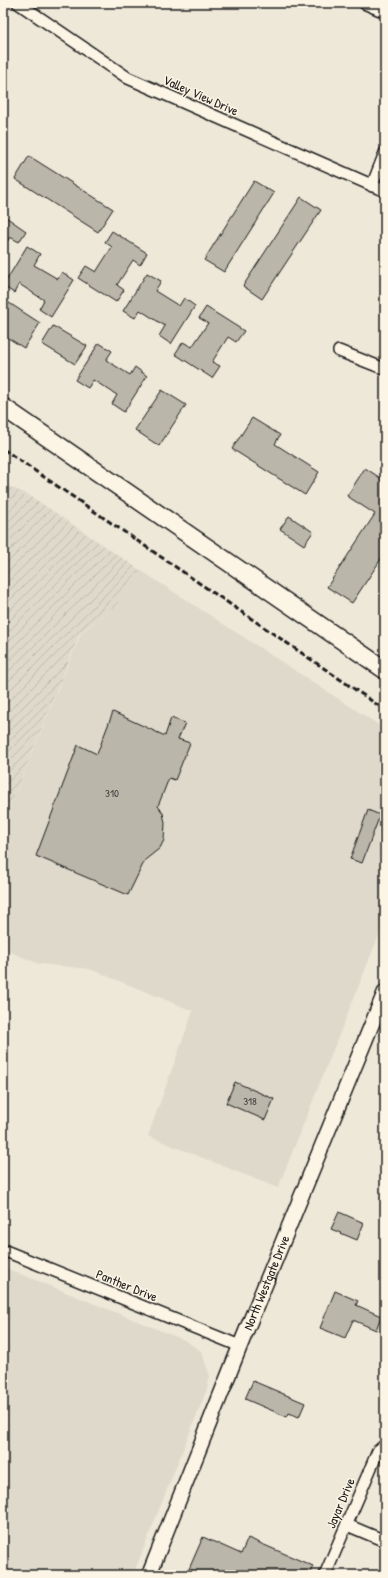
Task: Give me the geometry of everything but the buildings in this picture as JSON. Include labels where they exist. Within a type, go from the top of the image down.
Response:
[{"type":"main road","points":[[3,407],[385,670]]},
{"type":"street","name":"Valley View Drive","points":[[18,3],[128,78],[385,191]]},
{"type":"street","points":[[364,3],[385,12]]},
{"type":"street","points":[[372,186],[385,152]]},
{"type":"street","points":[[339,351],[385,369]]},
{"type":"street","name":"North Westgate Drive","points":[[149,1575],[240,1346],[385,992]]},
{"type":"street","name":"Panther Drive","points":[[3,1250],[240,1346]]},
{"type":"street","name":"Jayar Drive","points":[[325,1575],[378,1451],[385,1445]]},
{"type":"street","points":[[347,1525],[385,1541]]},
{"type":"shaded area","points":[[3,484],[29,495],[140,570],[116,605],[80,633],[3,824]]},
{"type":"shaded area","points":[[140,570],[385,729],[385,920],[278,1188],[148,1136],[193,1011],[90,969],[39,964],[3,949],[3,824],[81,633],[116,605]]},
{"type":"shaded area","points":[[3,1267],[184,1340],[201,1351],[210,1376],[207,1389],[133,1575],[3,1575]]},
{"type":"railway","points":[[3,449],[385,710]]}]
